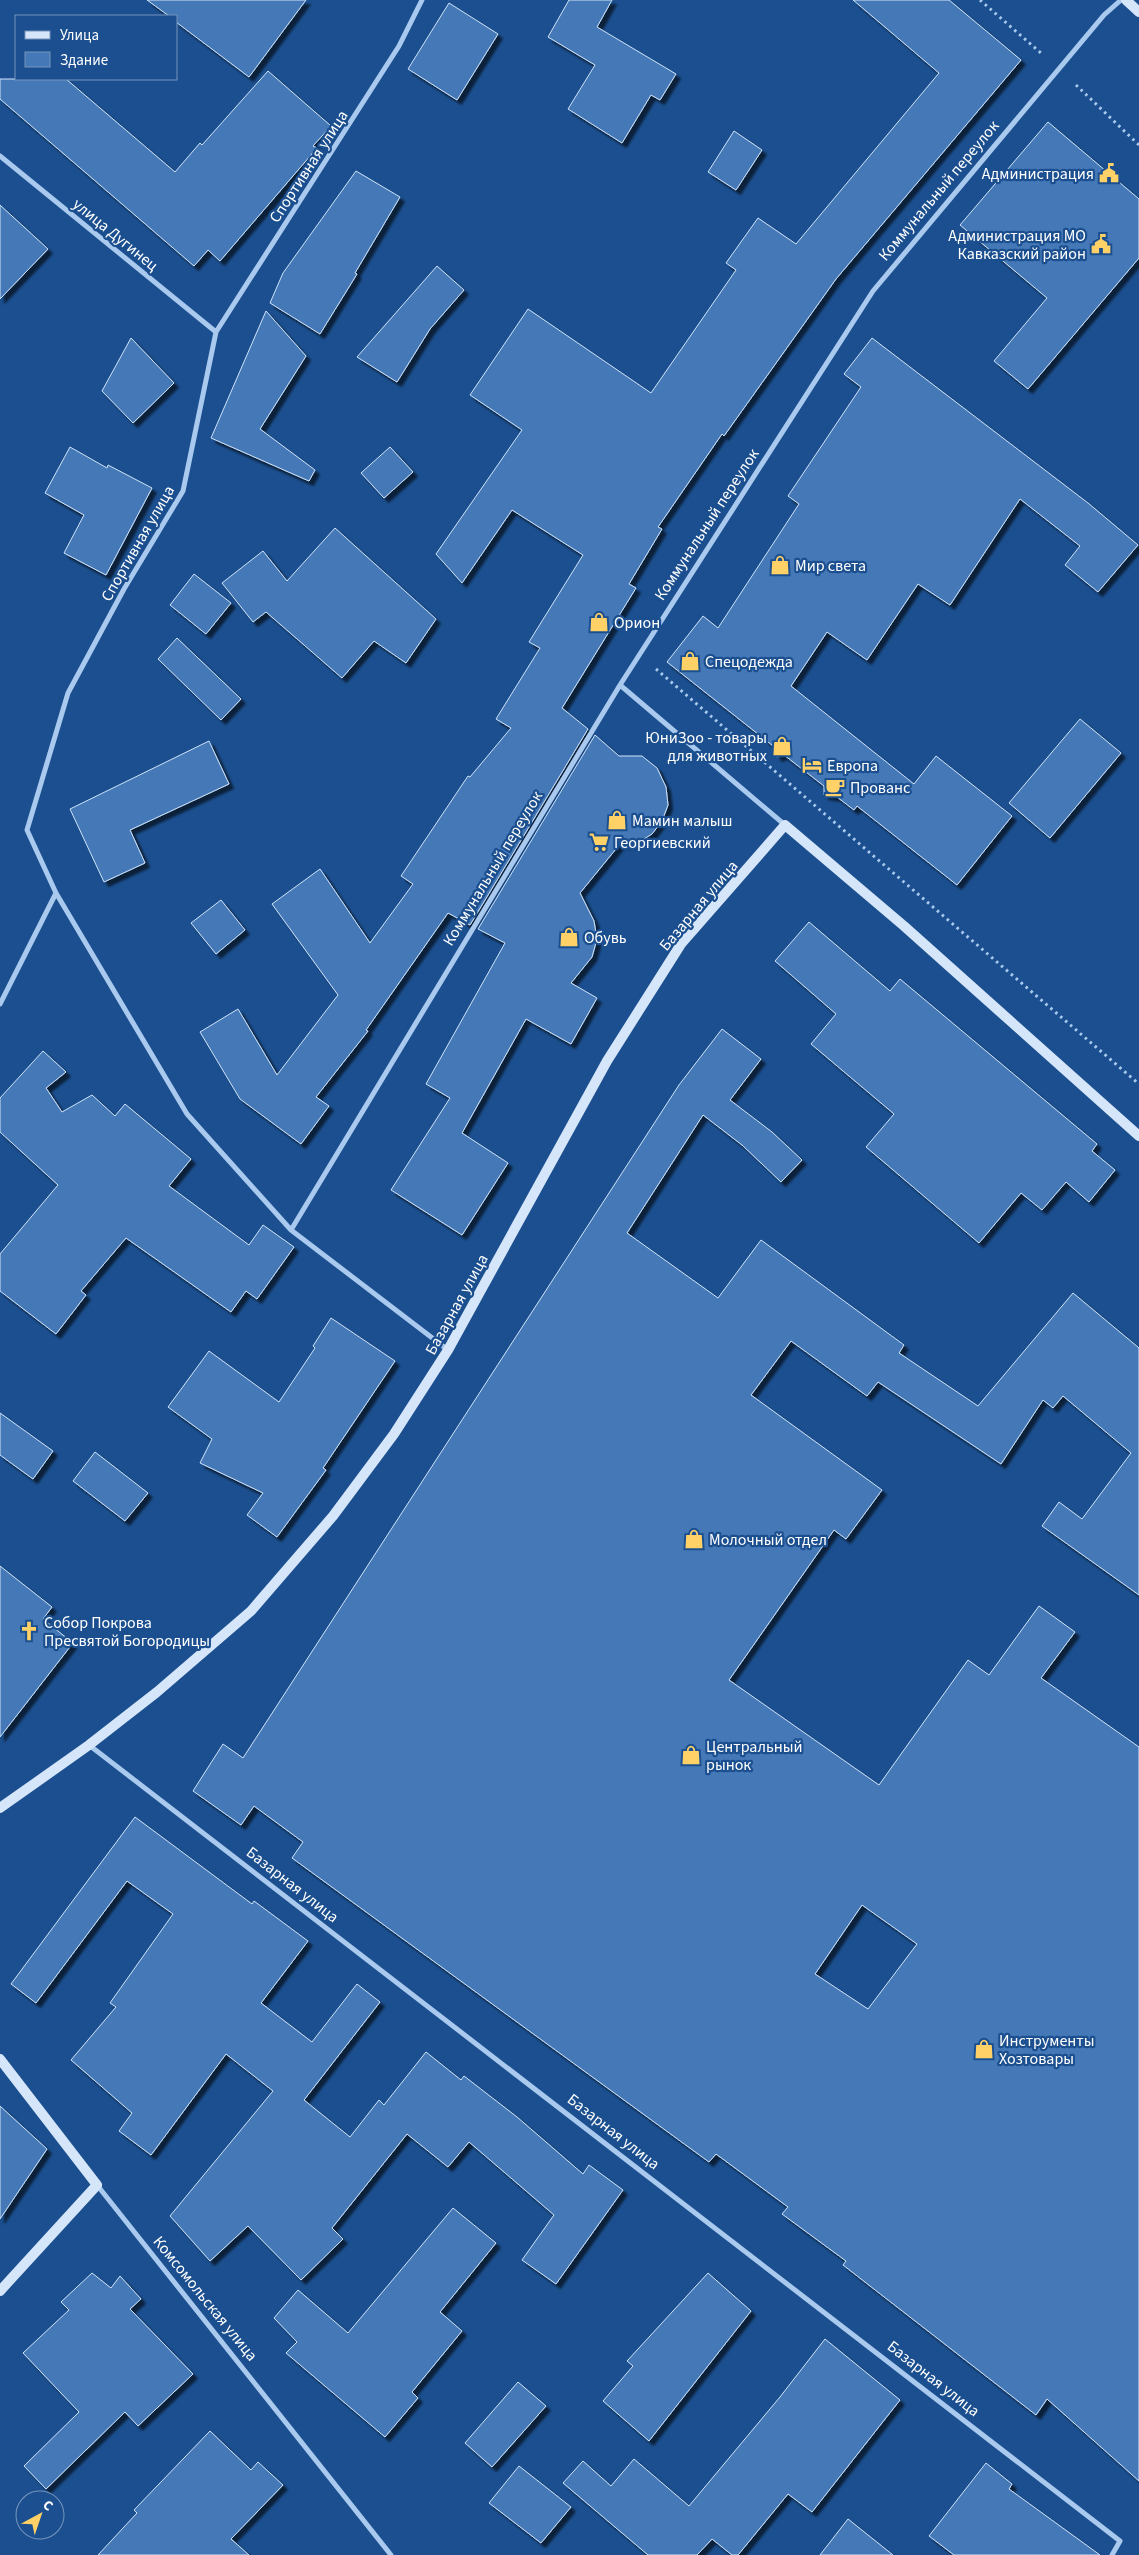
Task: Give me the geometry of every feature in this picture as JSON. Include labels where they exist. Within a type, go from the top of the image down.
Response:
[{"type":"main road","points":[[1126,0],[1139,12]]},
{"type":"main road","points":[[785,825],[904,926],[1139,1136]]},
{"type":"main road","name":"Базарная улица","points":[[0,1808],[89,1745],[157,1692],[251,1611],[333,1516],[394,1434],[448,1350],[607,1061],[681,944],[785,825]]},
{"type":"main road","name":"Комсомольская улица","points":[[0,2058],[97,2185]]},
{"type":"main road","points":[[0,2291],[97,2185]]},
{"type":"street","name":"Спортивная улица","points":[[422,0],[399,46],[216,332],[183,491],[124,589],[68,693],[27,830],[56,894],[187,1114],[291,1230],[448,1350]]},
{"type":"street","name":"Коммунальный переулок","points":[[291,1230],[620,685],[873,291],[1104,15],[1121,0]]},
{"type":"street","name":"улица Дугинец","points":[[0,156],[216,332]]},
{"type":"street","points":[[620,685],[785,825]]},
{"type":"street","points":[[0,1004],[56,894]]},
{"type":"street","name":"Базарная улица","points":[[89,1745],[1120,2541],[1112,2555]]},
{"type":"street","name":"Комсомольская улица","points":[[97,2185],[392,2555]]},
{"type":"path","points":[[640,655],[1139,1084]]},
{"type":"building","points":[[147,0],[306,0],[249,77],[178,24],[178,15],[168,15]]},
{"type":"building","points":[[569,0],[612,0],[597,27],[676,74],[660,100],[651,95],[622,143],[568,109],[595,65],[548,37]]},
{"type":"building","points":[[853,0],[949,0],[1021,60],[836,279],[724,436],[722,434],[658,527],[662,529],[629,584],[636,588],[562,708],[588,729],[470,925],[448,913],[366,1030],[368,1031],[316,1097],[329,1106],[301,1144],[240,1099],[200,1032],[238,1009],[277,1075],[338,995],[272,904],[320,869],[370,943],[413,884],[401,876],[468,776],[470,777],[511,728],[496,719],[540,648],[529,642],[583,555],[512,510],[462,583],[436,554],[522,430],[470,395],[528,309],[651,393],[736,270],[726,263],[758,218],[796,244],[939,73]]},
{"type":"building","points":[[449,3],[498,34],[457,100],[408,69]]},
{"type":"building","points":[[268,71],[331,126],[313,146],[317,148],[220,261],[208,250],[194,266],[0,99],[0,79],[67,80],[175,172],[200,143],[202,145]]},
{"type":"building","name":"Администрация МО Кавказский район","points":[[1048,122],[1139,199],[1139,258],[1028,389],[994,361],[1047,298],[960,225]]},
{"type":"building","points":[[734,131],[762,150],[736,190],[708,172]]},
{"type":"building","points":[[356,171],[400,197],[355,273],[357,274],[320,334],[270,303],[283,273]]},
{"type":"building","points":[[0,205],[48,249],[0,299]]},
{"type":"building","points":[[437,266],[464,290],[430,329],[397,382],[357,357]]},
{"type":"building","points":[[266,311],[306,356],[260,429],[315,470],[309,481],[211,438]]},
{"type":"building","points":[[131,338],[174,383],[133,423],[102,391]]},
{"type":"building","points":[[872,338],[1088,503],[1138,545],[1098,592],[1065,565],[1080,546],[1020,499],[950,605],[918,584],[867,660],[827,632],[791,686],[914,784],[936,756],[1012,816],[957,885],[857,806],[854,810],[837,797],[824,795],[824,786],[784,755],[777,757],[773,746],[667,662],[703,616],[718,628],[799,504],[788,496],[861,387],[844,374]]},
{"type":"building","points":[[70,447],[107,468],[108,465],[152,488],[106,575],[64,553],[84,515],[45,493]]},
{"type":"building","points":[[390,447],[413,472],[384,498],[361,473]]},
{"type":"building","points":[[335,528],[436,619],[406,663],[374,641],[342,678],[266,612],[253,622],[222,583],[263,551],[287,581]]},
{"type":"building","points":[[194,574],[231,603],[206,634],[170,605]]},
{"type":"building","points":[[177,638],[241,699],[221,720],[158,659]]},
{"type":"building","points":[[1080,719],[1121,753],[1050,838],[1009,803]]},
{"type":"building","points":[[595,735],[619,756],[642,756],[657,768],[666,787],[668,805],[662,821],[652,834],[636,844],[620,844],[580,893],[594,921],[597,939],[592,957],[571,983],[597,998],[571,1044],[526,1019],[462,1133],[508,1163],[462,1235],[391,1190],[450,1098],[426,1084],[505,943],[478,929]]},
{"type":"building","points":[[209,741],[229,784],[130,830],[145,863],[104,882],[70,809]]},
{"type":"building","points":[[221,900],[245,930],[216,954],[191,923]]},
{"type":"building","points":[[809,922],[890,991],[900,979],[1097,1144],[1092,1151],[1115,1170],[1089,1202],[1066,1182],[1042,1210],[1021,1193],[979,1243],[866,1147],[894,1114],[811,1044],[836,1014],[775,961]]},
{"type":"building","name":"Центральный рынок","points":[[722,1029],[761,1059],[730,1100],[772,1132],[802,1160],[781,1182],[742,1145],[703,1115],[627,1233],[718,1298],[761,1240],[904,1345],[899,1353],[978,1406],[1073,1293],[1139,1348],[1139,1595],[1042,1526],[1059,1502],[1082,1519],[1131,1453],[1063,1396],[1053,1408],[1043,1400],[1001,1464],[878,1382],[867,1396],[791,1341],[751,1395],[882,1490],[846,1539],[834,1530],[729,1680],[879,1785],[968,1660],[989,1675],[1039,1606],[1075,1632],[1041,1678],[1139,1747],[1139,2481],[1047,2399],[1036,2415],[843,2265],[846,2261],[782,2214],[788,2207],[716,2154],[709,2162],[292,1858],[303,1842],[254,1806],[241,1825],[193,1791],[223,1744],[243,1758],[679,1085]],"holes":[[[862,1905],[917,1944],[868,2009],[815,1974]]]},
{"type":"building","points":[[43,1051],[66,1072],[46,1088],[62,1112],[92,1095],[115,1116],[125,1104],[191,1159],[169,1186],[249,1245],[263,1225],[294,1247],[257,1299],[246,1291],[231,1312],[126,1238],[81,1291],[86,1295],[56,1334],[0,1291],[0,1254],[58,1185],[0,1132],[0,1098]]},
{"type":"building","points":[[331,1318],[395,1361],[323,1468],[326,1470],[277,1537],[247,1515],[263,1493],[200,1463],[212,1439],[168,1407],[209,1351],[279,1402],[315,1348],[313,1346]]},
{"type":"building","points":[[0,1413],[53,1451],[33,1479],[0,1455]]},
{"type":"building","points":[[95,1452],[148,1493],[125,1521],[73,1481]]},
{"type":"building","name":"Собор Покрова Пресвятой Богородицы","points":[[0,1566],[52,1607],[43,1619],[73,1643],[0,1737]]},
{"type":"building","points":[[135,1817],[252,1904],[254,1901],[308,1941],[261,2003],[312,2042],[357,1984],[380,2002],[304,2100],[350,2137],[379,2100],[384,2105],[426,2052],[461,2080],[464,2076],[517,2117],[583,2174],[589,2165],[623,2190],[556,2284],[522,2260],[554,2215],[469,2142],[448,2167],[407,2134],[332,2228],[343,2239],[301,2280],[248,2226],[210,2261],[170,2216],[273,2091],[226,2054],[151,2155],[119,2131],[132,2113],[71,2060],[116,2007],[110,2003],[173,1914],[127,1881],[36,2003],[11,1984]]},
{"type":"building","points":[[0,2106],[47,2149],[0,2219]]},
{"type":"building","points":[[453,2208],[496,2243],[440,2312],[462,2331],[412,2392],[418,2398],[385,2437],[286,2353],[297,2342],[274,2318],[298,2290],[348,2333]]},
{"type":"building","points":[[92,2273],[111,2288],[120,2276],[141,2299],[130,2309],[193,2374],[138,2426],[125,2412],[46,2489],[24,2466],[79,2412],[23,2353],[69,2310],[61,2302]]},
{"type":"building","points":[[708,2273],[751,2311],[649,2441],[603,2401],[633,2366],[627,2361]]},
{"type":"building","points":[[825,2339],[900,2400],[812,2512],[788,2494],[738,2555],[732,2555],[712,2539],[697,2555],[648,2555],[563,2483],[583,2461],[611,2486],[634,2459],[689,2506],[780,2397]]},
{"type":"building","points":[[518,2382],[546,2406],[492,2467],[465,2443]]},
{"type":"building","points":[[210,2431],[251,2470],[258,2462],[283,2485],[231,2539],[249,2555],[98,2555],[137,2513],[134,2510]]},
{"type":"building","points":[[986,2463],[1012,2484],[1009,2489],[1100,2555],[954,2555],[929,2536]]},
{"type":"building","points":[[519,2466],[571,2507],[541,2543],[489,2503]]},
{"type":"building","points":[[848,2519],[893,2555],[820,2555]]},
{"type":"place","name":"Администрация","points":[[1109,173]]},
{"type":"place","name":"Администрация МО Кавказский район","points":[[1101,244]]},
{"type":"place","name":"Мир света","points":[[780,565]]},
{"type":"place","name":"Орион","points":[[599,622]]},
{"type":"place","name":"Спецодежда","points":[[690,661]]},
{"type":"place","name":"ЮниЗоо - товары для животных","points":[[782,746]]},
{"type":"place","name":"Европа","points":[[812,765]]},
{"type":"place","name":"Прованс","points":[[835,787]]},
{"type":"place","name":"Мамин малыш","points":[[617,820]]},
{"type":"place","name":"Георгиевский","points":[[599,842]]},
{"type":"place","name":"Обувь","points":[[569,937]]},
{"type":"place","name":"Молочный отдел","points":[[694,1539]]},
{"type":"place","name":"Собор Покрова Пресвятой Богородицы","points":[[29,1631]]},
{"type":"place","name":"Центральный рынок","points":[[691,1755]]},
{"type":"place","name":"Инструменты Хозтовары","points":[[984,2049]]}]
